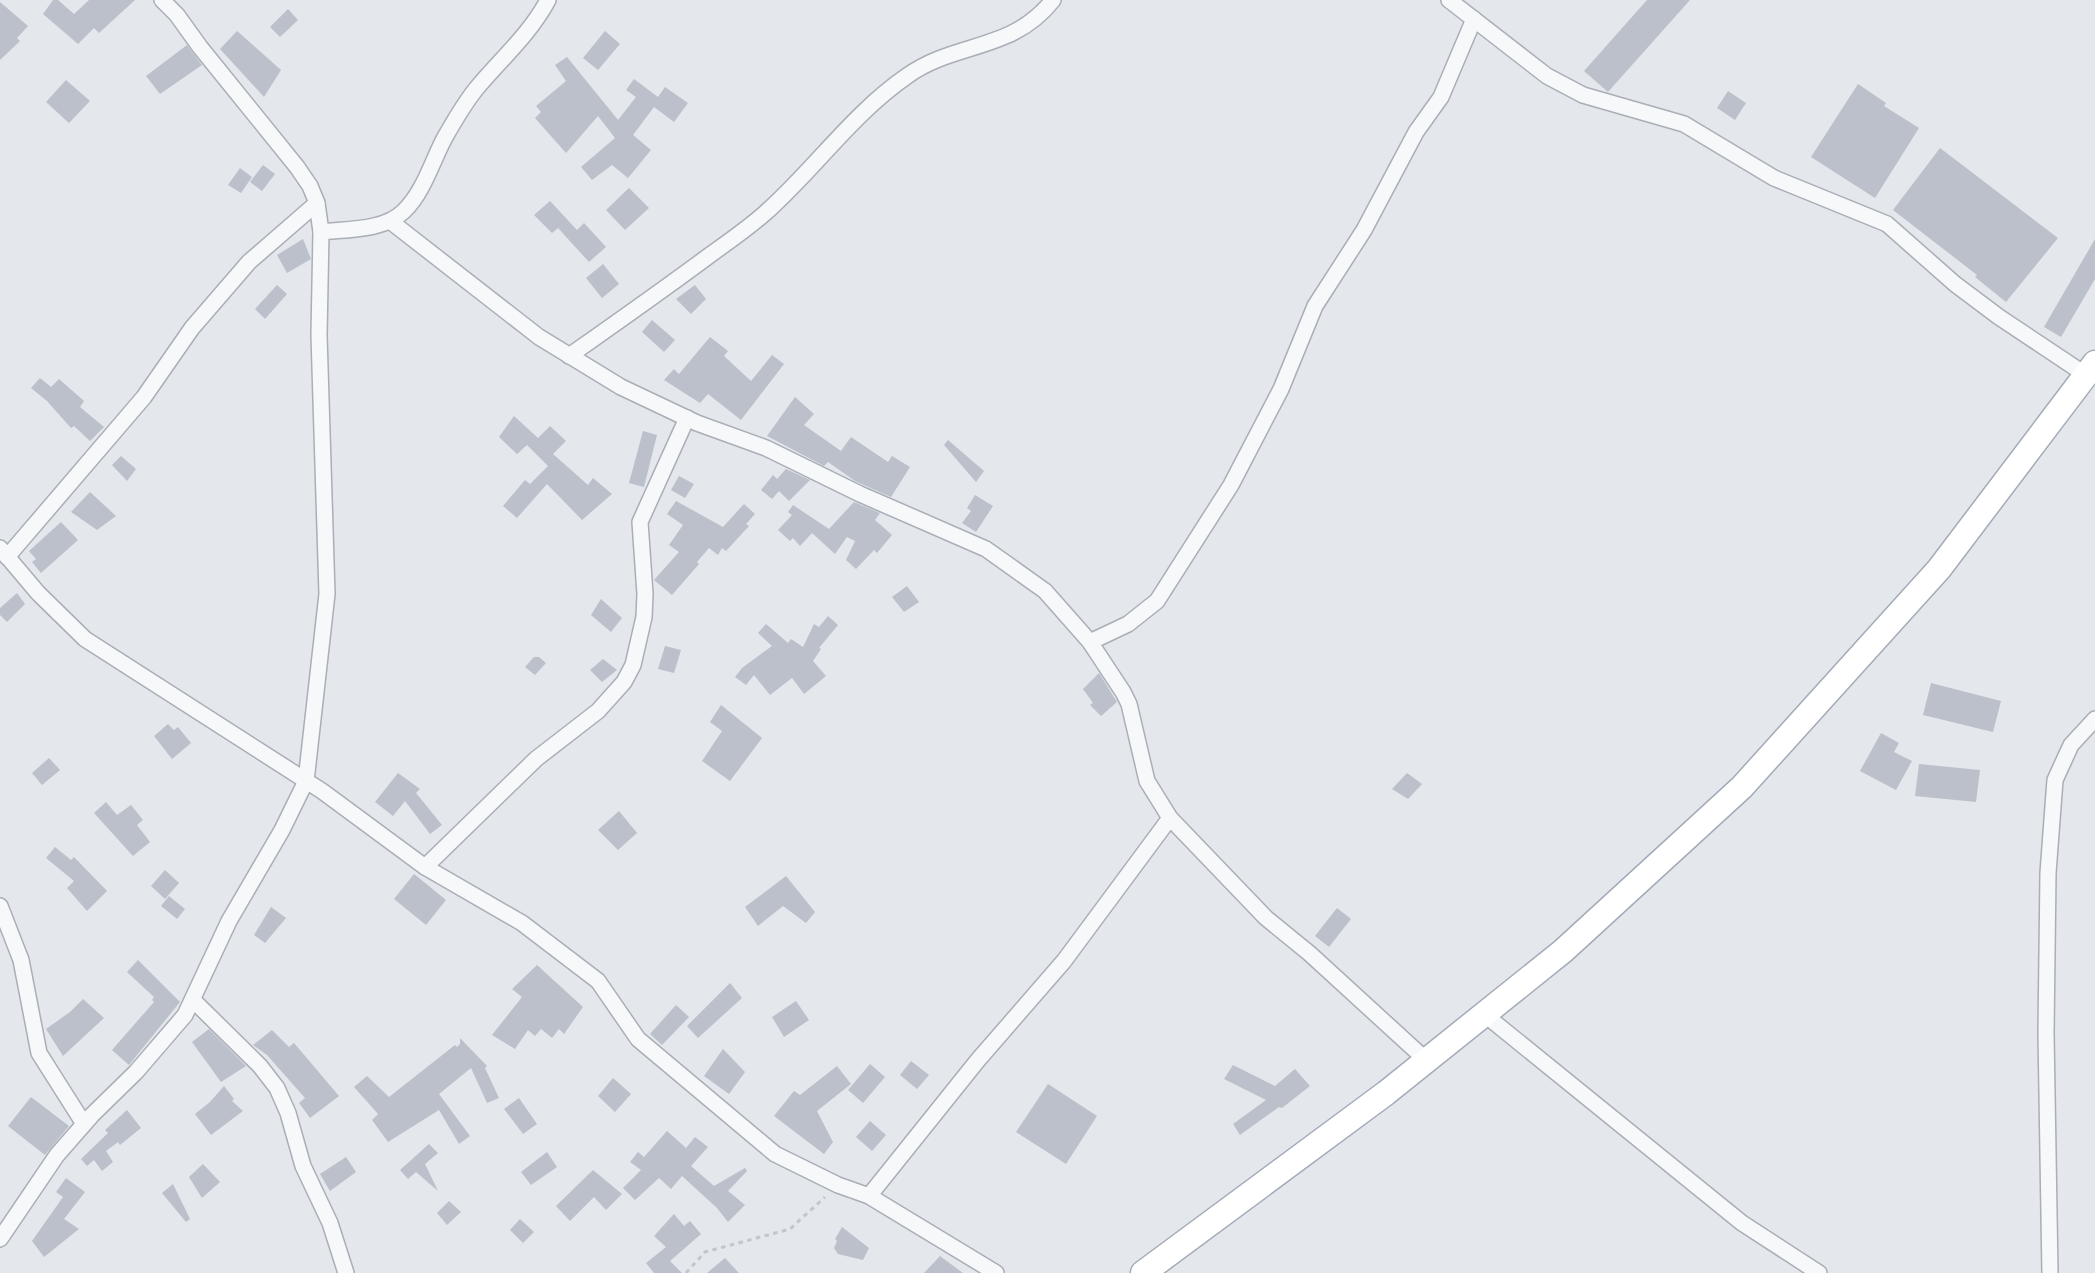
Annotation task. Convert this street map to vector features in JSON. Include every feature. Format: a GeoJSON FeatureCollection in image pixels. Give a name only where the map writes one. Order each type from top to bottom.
{"type":"FeatureCollection","features":[{"type":"Feature","properties":{"kind":"main road"},"geometry":{"type":"LineString","coordinates":[[1143,1273],[1426,1060],[1563,951],[1742,787],[1939,569],[2090,369]]}},
{"type":"Feature","properties":{"kind":"street"},"geometry":{"type":"LineString","coordinates":[[0,1239],[57,1155],[84,1124],[136,1072],[185,1015],[230,921],[282,830],[306,781],[327,594],[319,335],[321,232],[316,203],[310,186],[297,167],[177,15],[162,0]]}},
{"type":"Feature","properties":{"kind":"street"},"geometry":{"type":"LineString","coordinates":[[321,232],[370,227],[390,221],[404,212],[414,199],[445,138],[474,91],[521,38],[548,0]]}},
{"type":"Feature","properties":{"kind":"street"},"geometry":{"type":"LineString","coordinates":[[569,356],[762,216],[809,172],[855,119],[905,77],[926,64],[993,44],[1019,30],[1044,12],[1053,0]]}},
{"type":"Feature","properties":{"kind":"street"},"geometry":{"type":"LineString","coordinates":[[1449,0],[1547,76],[1583,95],[1684,124],[1774,178],[1887,224],[1955,284],[1999,318],[2090,369]]}},
{"type":"Feature","properties":{"kind":"street"},"geometry":{"type":"LineString","coordinates":[[1089,642],[1128,624],[1157,601],[1231,485],[1281,389],[1315,306],[1364,230],[1416,132],[1441,97],[1474,19]]}},
{"type":"Feature","properties":{"kind":"street"},"geometry":{"type":"LineString","coordinates":[[316,203],[249,262],[192,328],[144,397],[4,553],[84,639],[306,781],[425,867],[522,923],[598,981],[638,1039],[775,1154],[838,1185],[869,1196],[996,1273]]}},
{"type":"Feature","properties":{"kind":"street"},"geometry":{"type":"LineString","coordinates":[[390,221],[539,337],[621,387],[687,418],[766,448],[860,494],[986,549],[1045,591],[1106,664],[1129,704],[1147,781],[1170,818],[1266,918],[1309,953],[1426,1060]]}},
{"type":"Feature","properties":{"kind":"street"},"geometry":{"type":"LineString","coordinates":[[425,867],[536,759],[598,711],[624,682],[633,665],[644,617],[645,594],[640,522],[687,418]]}},
{"type":"Feature","properties":{"kind":"street"},"geometry":{"type":"LineString","coordinates":[[2050,1273],[2046,1033],[2049,850],[2055,780],[2071,744],[2095,719]]}},
{"type":"Feature","properties":{"kind":"street"},"geometry":{"type":"LineString","coordinates":[[869,1196],[978,1060],[1064,961],[1170,818]]}},
{"type":"Feature","properties":{"kind":"street"},"geometry":{"type":"LineString","coordinates":[[0,906],[21,960],[39,1053],[84,1124]]}},
{"type":"Feature","properties":{"kind":"street"},"geometry":{"type":"LineString","coordinates":[[193,1000],[261,1066],[277,1088],[288,1113],[303,1166],[330,1223],[346,1273]]}},
{"type":"Feature","properties":{"kind":"street"},"geometry":{"type":"LineString","coordinates":[[1485,1014],[1742,1223],[1819,1273]]}},
{"type":"Feature","properties":{"kind":"path"},"geometry":{"type":"LineString","coordinates":[[686,1273],[705,1252],[790,1228],[838,1185]]}},
{"type":"Feature","properties":{"kind":"building"},"geometry":{"type":"Polygon","coordinates":[[[53,0],[58,0],[74,14],[89,0],[135,0],[99,33],[94,28],[78,44],[43,14],[53,0]]]}},
{"type":"Feature","properties":{"kind":"building"},"geometry":{"type":"Polygon","coordinates":[[[1647,0],[1690,0],[1608,92],[1584,71],[1647,0]]]}},
{"type":"Feature","properties":{"kind":"building"},"geometry":{"type":"Polygon","coordinates":[[[0,2],[28,26],[17,38],[20,41],[0,60],[0,2]]]}},
{"type":"Feature","properties":{"kind":"building"},"geometry":{"type":"Polygon","coordinates":[[[288,9],[298,20],[280,37],[270,27],[288,9]]]}},
{"type":"Feature","properties":{"kind":"building"},"geometry":{"type":"Polygon","coordinates":[[[237,31],[281,70],[264,97],[220,49],[237,31]]]}},
{"type":"Feature","properties":{"kind":"building"},"geometry":{"type":"Polygon","coordinates":[[[605,31],[620,44],[598,70],[583,58],[605,31]]]}},
{"type":"Feature","properties":{"kind":"building"},"geometry":{"type":"Polygon","coordinates":[[[187,45],[202,65],[160,94],[146,76],[187,45]]]}},
{"type":"Feature","properties":{"kind":"building"},"geometry":{"type":"Polygon","coordinates":[[[567,57],[618,120],[636,97],[626,90],[634,79],[658,97],[665,87],[688,103],[674,122],[654,107],[633,135],[651,150],[628,178],[612,165],[592,180],[581,167],[615,138],[598,116],[566,153],[535,118],[541,112],[536,106],[566,81],[555,65],[567,57]]]}},
{"type":"Feature","properties":{"kind":"building"},"geometry":{"type":"Polygon","coordinates":[[[66,80],[90,101],[69,123],[46,102],[66,80]]]}},
{"type":"Feature","properties":{"kind":"building"},"geometry":{"type":"Polygon","coordinates":[[[1858,84],[1886,103],[1884,106],[1919,128],[1875,198],[1811,157],[1858,84]]]}},
{"type":"Feature","properties":{"kind":"building"},"geometry":{"type":"Polygon","coordinates":[[[1728,91],[1746,103],[1735,120],[1717,108],[1728,91]]]}},
{"type":"Feature","properties":{"kind":"building"},"geometry":{"type":"Polygon","coordinates":[[[1940,148],[2058,238],[2006,302],[1975,277],[1977,275],[1893,210],[1940,148]]]}},
{"type":"Feature","properties":{"kind":"building"},"geometry":{"type":"Polygon","coordinates":[[[263,165],[275,174],[262,191],[250,182],[263,165]]]}},
{"type":"Feature","properties":{"kind":"building"},"geometry":{"type":"Polygon","coordinates":[[[240,168],[252,177],[241,193],[228,185],[240,168]]]}},
{"type":"Feature","properties":{"kind":"building"},"geometry":{"type":"Polygon","coordinates":[[[629,188],[649,208],[625,230],[606,210],[629,188]]]}},
{"type":"Feature","properties":{"kind":"building"},"geometry":{"type":"Polygon","coordinates":[[[550,201],[577,230],[584,223],[606,247],[589,262],[558,228],[552,233],[534,215],[550,201]]]}},
{"type":"Feature","properties":{"kind":"building"},"geometry":{"type":"Polygon","coordinates":[[[303,239],[311,259],[287,273],[277,255],[303,239]]]}},
{"type":"Feature","properties":{"kind":"building"},"geometry":{"type":"Polygon","coordinates":[[[2095,239],[2095,279],[2061,337],[2044,327],[2095,239]]]}},
{"type":"Feature","properties":{"kind":"building"},"geometry":{"type":"Polygon","coordinates":[[[603,264],[619,284],[602,298],[586,278],[603,264]]]}},
{"type":"Feature","properties":{"kind":"building"},"geometry":{"type":"Polygon","coordinates":[[[277,285],[287,294],[265,319],[255,309],[277,285]]]}},
{"type":"Feature","properties":{"kind":"building"},"geometry":{"type":"Polygon","coordinates":[[[695,285],[706,299],[691,314],[676,299],[695,285]]]}},
{"type":"Feature","properties":{"kind":"building"},"geometry":{"type":"Polygon","coordinates":[[[652,320],[675,340],[664,352],[642,332],[652,320]]]}},
{"type":"Feature","properties":{"kind":"building"},"geometry":{"type":"Polygon","coordinates":[[[710,337],[728,351],[724,356],[751,381],[772,355],[784,364],[741,420],[708,394],[700,403],[664,380],[674,369],[679,374],[710,337]]]}},
{"type":"Feature","properties":{"kind":"building"},"geometry":{"type":"Polygon","coordinates":[[[40,378],[51,387],[59,379],[84,401],[80,407],[104,427],[90,441],[74,426],[71,428],[47,401],[31,388],[40,378]]]}},
{"type":"Feature","properties":{"kind":"building"},"geometry":{"type":"Polygon","coordinates":[[[795,397],[814,414],[804,425],[841,451],[851,437],[888,462],[892,456],[910,467],[891,497],[855,481],[828,462],[824,466],[767,436],[795,397]]]}},
{"type":"Feature","properties":{"kind":"building"},"geometry":{"type":"Polygon","coordinates":[[[514,416],[538,438],[550,426],[566,441],[553,454],[588,485],[593,478],[612,494],[582,520],[547,484],[517,518],[503,506],[525,480],[530,484],[548,466],[527,445],[517,454],[499,437],[514,416]]]}},
{"type":"Feature","properties":{"kind":"building"},"geometry":{"type":"Polygon","coordinates":[[[643,431],[657,435],[644,487],[629,483],[643,431]]]}},
{"type":"Feature","properties":{"kind":"building"},"geometry":{"type":"Polygon","coordinates":[[[948,440],[984,471],[976,482],[944,445],[948,440]]]}},
{"type":"Feature","properties":{"kind":"building"},"geometry":{"type":"Polygon","coordinates":[[[121,456],[136,469],[127,481],[112,465],[121,456]]]}},
{"type":"Feature","properties":{"kind":"building"},"geometry":{"type":"Polygon","coordinates":[[[786,469],[810,480],[789,501],[779,491],[772,499],[761,490],[773,475],[777,479],[786,469]]]}},
{"type":"Feature","properties":{"kind":"building"},"geometry":{"type":"Polygon","coordinates":[[[679,476],[694,484],[685,498],[671,490],[679,476]]]}},
{"type":"Feature","properties":{"kind":"building"},"geometry":{"type":"Polygon","coordinates":[[[90,492],[116,516],[97,530],[71,512],[90,492]]]}},
{"type":"Feature","properties":{"kind":"building"},"geometry":{"type":"Polygon","coordinates":[[[975,495],[993,506],[976,532],[962,523],[971,511],[967,508],[975,495]]]}},
{"type":"Feature","properties":{"kind":"building"},"geometry":{"type":"Polygon","coordinates":[[[676,501],[723,527],[744,504],[755,514],[746,524],[749,526],[726,551],[722,548],[718,555],[709,548],[697,562],[699,564],[672,595],[654,580],[679,552],[669,545],[683,525],[667,514],[676,501]]]}},
{"type":"Feature","properties":{"kind":"building"},"geometry":{"type":"Polygon","coordinates":[[[854,502],[880,513],[875,520],[892,535],[877,553],[874,550],[856,569],[846,560],[855,541],[847,537],[835,554],[812,533],[800,546],[793,538],[790,541],[778,530],[792,515],[788,512],[793,505],[829,529],[854,502]]]}},
{"type":"Feature","properties":{"kind":"building"},"geometry":{"type":"Polygon","coordinates":[[[61,522],[78,540],[41,573],[32,562],[36,559],[29,551],[61,522]]]}},
{"type":"Feature","properties":{"kind":"building"},"geometry":{"type":"Polygon","coordinates":[[[907,586],[919,602],[904,612],[892,597],[907,586]]]}},
{"type":"Feature","properties":{"kind":"building"},"geometry":{"type":"Polygon","coordinates":[[[17,593],[25,604],[7,622],[0,615],[0,608],[17,593]]]}},
{"type":"Feature","properties":{"kind":"building"},"geometry":{"type":"Polygon","coordinates":[[[601,599],[622,618],[611,632],[591,615],[601,599]]]}},
{"type":"Feature","properties":{"kind":"building"},"geometry":{"type":"Polygon","coordinates":[[[828,616],[838,625],[819,648],[821,649],[813,661],[826,676],[804,694],[792,678],[770,695],[754,675],[746,685],[735,677],[742,668],[772,646],[758,633],[766,624],[788,643],[791,639],[803,647],[814,624],[819,627],[828,616]]]}},
{"type":"Feature","properties":{"kind":"building"},"geometry":{"type":"Polygon","coordinates":[[[665,646],[681,650],[674,673],[658,669],[665,646]]]}},
{"type":"Feature","properties":{"kind":"building"},"geometry":{"type":"Polygon","coordinates":[[[534,657],[539,657],[546,663],[535,675],[525,667],[534,657]]]}},
{"type":"Feature","properties":{"kind":"building"},"geometry":{"type":"Polygon","coordinates":[[[603,659],[617,670],[602,682],[590,670],[603,659]]]}},
{"type":"Feature","properties":{"kind":"building"},"geometry":{"type":"Polygon","coordinates":[[[1099,673],[1117,702],[1101,716],[1090,705],[1093,703],[1083,689],[1099,673]]]}},
{"type":"Feature","properties":{"kind":"building"},"geometry":{"type":"Polygon","coordinates":[[[1931,683],[2001,701],[1993,732],[1923,715],[1931,683]]]}},
{"type":"Feature","properties":{"kind":"building"},"geometry":{"type":"Polygon","coordinates":[[[721,705],[762,738],[730,781],[702,761],[722,731],[710,722],[721,705]]]}},
{"type":"Feature","properties":{"kind":"building"},"geometry":{"type":"Polygon","coordinates":[[[168,724],[174,730],[178,727],[191,743],[172,759],[154,736],[168,724]]]}},
{"type":"Feature","properties":{"kind":"building"},"geometry":{"type":"Polygon","coordinates":[[[1881,733],[1899,743],[1894,752],[1912,761],[1896,790],[1860,771],[1881,733]]]}},
{"type":"Feature","properties":{"kind":"building"},"geometry":{"type":"Polygon","coordinates":[[[49,758],[60,770],[42,785],[32,773],[49,758]]]}},
{"type":"Feature","properties":{"kind":"building"},"geometry":{"type":"Polygon","coordinates":[[[1919,764],[1980,770],[1976,802],[1915,796],[1919,764]]]}},
{"type":"Feature","properties":{"kind":"building"},"geometry":{"type":"Polygon","coordinates":[[[398,773],[420,789],[416,793],[442,825],[430,834],[405,801],[393,816],[375,802],[398,773]]]}},
{"type":"Feature","properties":{"kind":"building"},"geometry":{"type":"Polygon","coordinates":[[[1407,773],[1422,784],[1408,799],[1392,789],[1407,773]]]}},
{"type":"Feature","properties":{"kind":"building"},"geometry":{"type":"Polygon","coordinates":[[[106,802],[117,815],[131,805],[143,820],[137,825],[150,842],[133,856],[94,813],[106,802]]]}},
{"type":"Feature","properties":{"kind":"building"},"geometry":{"type":"Polygon","coordinates":[[[619,811],[637,833],[618,850],[598,830],[619,811]]]}},
{"type":"Feature","properties":{"kind":"building"},"geometry":{"type":"Polygon","coordinates":[[[55,847],[71,860],[74,857],[107,891],[87,911],[67,888],[74,881],[46,858],[55,847]]]}},
{"type":"Feature","properties":{"kind":"building"},"geometry":{"type":"Polygon","coordinates":[[[165,870],[179,883],[165,899],[151,886],[165,870]]]}},
{"type":"Feature","properties":{"kind":"building"},"geometry":{"type":"Polygon","coordinates":[[[414,874],[446,900],[426,925],[394,899],[414,874]]]}},
{"type":"Feature","properties":{"kind":"building"},"geometry":{"type":"Polygon","coordinates":[[[786,876],[815,912],[806,923],[783,906],[758,926],[745,907],[786,876]]]}},
{"type":"Feature","properties":{"kind":"building"},"geometry":{"type":"Polygon","coordinates":[[[169,896],[185,909],[177,919],[161,906],[169,896]]]}},
{"type":"Feature","properties":{"kind":"building"},"geometry":{"type":"Polygon","coordinates":[[[271,907],[286,918],[265,943],[254,935],[271,907]]]}},
{"type":"Feature","properties":{"kind":"building"},"geometry":{"type":"Polygon","coordinates":[[[1337,908],[1351,919],[1329,947],[1315,936],[1337,908]]]}},
{"type":"Feature","properties":{"kind":"building"},"geometry":{"type":"Polygon","coordinates":[[[138,960],[180,1002],[129,1065],[112,1050],[154,1002],[152,1000],[154,997],[127,972],[138,960]]]}},
{"type":"Feature","properties":{"kind":"building"},"geometry":{"type":"Polygon","coordinates":[[[537,965],[583,1007],[564,1034],[559,1029],[552,1038],[541,1029],[535,1036],[528,1030],[515,1049],[492,1035],[522,997],[512,989],[537,965]]]}},
{"type":"Feature","properties":{"kind":"building"},"geometry":{"type":"Polygon","coordinates":[[[730,983],[742,998],[698,1038],[687,1026],[730,983]]]}},
{"type":"Feature","properties":{"kind":"building"},"geometry":{"type":"Polygon","coordinates":[[[83,999],[104,1018],[63,1056],[46,1029],[70,1012],[83,999]]]}},
{"type":"Feature","properties":{"kind":"building"},"geometry":{"type":"Polygon","coordinates":[[[796,1001],[809,1020],[784,1037],[772,1017],[796,1001]]]}},
{"type":"Feature","properties":{"kind":"building"},"geometry":{"type":"Polygon","coordinates":[[[676,1005],[689,1017],[662,1045],[650,1034],[676,1005]]]}},
{"type":"Feature","properties":{"kind":"building"},"geometry":{"type":"Polygon","coordinates":[[[209,1029],[246,1066],[221,1082],[192,1042],[209,1029]]]}},
{"type":"Feature","properties":{"kind":"building"},"geometry":{"type":"Polygon","coordinates":[[[272,1030],[289,1047],[294,1043],[339,1096],[310,1118],[299,1103],[305,1098],[267,1055],[253,1045],[272,1030]]]}},
{"type":"Feature","properties":{"kind":"building"},"geometry":{"type":"Polygon","coordinates":[[[460,1038],[487,1066],[485,1068],[499,1098],[487,1103],[471,1068],[439,1094],[470,1136],[459,1144],[439,1110],[388,1142],[372,1120],[378,1114],[354,1087],[367,1076],[389,1097],[455,1045],[457,1047],[460,1044],[460,1038]]]}},
{"type":"Feature","properties":{"kind":"building"},"geometry":{"type":"Polygon","coordinates":[[[723,1049],[745,1072],[729,1094],[704,1076],[723,1049]]]}},
{"type":"Feature","properties":{"kind":"building"},"geometry":{"type":"Polygon","coordinates":[[[911,1061],[929,1075],[917,1089],[900,1075],[911,1061]]]}},
{"type":"Feature","properties":{"kind":"building"},"geometry":{"type":"Polygon","coordinates":[[[870,1064],[885,1077],[863,1103],[848,1090],[870,1064]]]}},
{"type":"Feature","properties":{"kind":"building"},"geometry":{"type":"Polygon","coordinates":[[[1233,1065],[1275,1086],[1295,1069],[1310,1086],[1282,1108],[1279,1107],[1240,1135],[1233,1124],[1266,1100],[1224,1079],[1233,1065]]]}},
{"type":"Feature","properties":{"kind":"building"},"geometry":{"type":"Polygon","coordinates":[[[837,1066],[851,1084],[817,1111],[833,1142],[824,1154],[774,1116],[794,1091],[800,1095],[837,1066]]]}},
{"type":"Feature","properties":{"kind":"building"},"geometry":{"type":"Polygon","coordinates":[[[613,1078],[631,1094],[615,1112],[598,1096],[613,1078]]]}},
{"type":"Feature","properties":{"kind":"building"},"geometry":{"type":"Polygon","coordinates":[[[1048,1084],[1097,1116],[1066,1164],[1016,1132],[1048,1084]]]}},
{"type":"Feature","properties":{"kind":"building"},"geometry":{"type":"Polygon","coordinates":[[[224,1086],[234,1099],[232,1101],[243,1111],[211,1135],[195,1114],[224,1086]]]}},
{"type":"Feature","properties":{"kind":"building"},"geometry":{"type":"Polygon","coordinates":[[[31,1097],[69,1126],[45,1155],[8,1126],[31,1097]]]}},
{"type":"Feature","properties":{"kind":"building"},"geometry":{"type":"Polygon","coordinates":[[[519,1098],[537,1124],[523,1134],[504,1109],[519,1098]]]}},
{"type":"Feature","properties":{"kind":"building"},"geometry":{"type":"Polygon","coordinates":[[[127,1110],[141,1128],[120,1145],[118,1142],[106,1151],[113,1162],[102,1171],[94,1160],[87,1166],[81,1159],[108,1133],[105,1130],[127,1110]]]}},
{"type":"Feature","properties":{"kind":"building"},"geometry":{"type":"Polygon","coordinates":[[[870,1121],[886,1135],[872,1151],[856,1137],[870,1121]]]}},
{"type":"Feature","properties":{"kind":"building"},"geometry":{"type":"Polygon","coordinates":[[[667,1131],[686,1148],[695,1137],[708,1147],[691,1166],[714,1186],[745,1168],[747,1171],[728,1191],[745,1205],[728,1222],[717,1208],[682,1176],[671,1189],[659,1178],[635,1200],[623,1188],[641,1170],[630,1162],[638,1152],[644,1157],[667,1131]]]}},
{"type":"Feature","properties":{"kind":"building"},"geometry":{"type":"Polygon","coordinates":[[[429,1144],[438,1153],[425,1164],[438,1191],[416,1172],[408,1179],[400,1170],[429,1144]]]}},
{"type":"Feature","properties":{"kind":"building"},"geometry":{"type":"Polygon","coordinates":[[[547,1152],[557,1167],[531,1185],[521,1172],[547,1152]]]}},
{"type":"Feature","properties":{"kind":"building"},"geometry":{"type":"Polygon","coordinates":[[[346,1157],[356,1172],[330,1191],[320,1174],[346,1157]]]}},
{"type":"Feature","properties":{"kind":"building"},"geometry":{"type":"Polygon","coordinates":[[[203,1164],[220,1182],[202,1198],[189,1177],[203,1164]]]}},
{"type":"Feature","properties":{"kind":"building"},"geometry":{"type":"Polygon","coordinates":[[[593,1170],[622,1194],[606,1210],[594,1197],[570,1221],[556,1206],[593,1170]]]}},
{"type":"Feature","properties":{"kind":"building"},"geometry":{"type":"Polygon","coordinates":[[[66,1178],[85,1192],[64,1219],[79,1229],[44,1257],[32,1241],[63,1197],[56,1192],[66,1178]]]}},
{"type":"Feature","properties":{"kind":"building"},"geometry":{"type":"Polygon","coordinates":[[[173,1184],[190,1219],[186,1222],[162,1193],[173,1184]]]}},
{"type":"Feature","properties":{"kind":"building"},"geometry":{"type":"Polygon","coordinates":[[[449,1201],[461,1212],[447,1225],[437,1213],[449,1201]]]}},
{"type":"Feature","properties":{"kind":"building"},"geometry":{"type":"Polygon","coordinates":[[[674,1214],[684,1226],[690,1221],[701,1234],[670,1261],[682,1273],[654,1273],[646,1263],[666,1247],[654,1236],[674,1214]]]}},
{"type":"Feature","properties":{"kind":"building"},"geometry":{"type":"Polygon","coordinates":[[[520,1219],[534,1232],[523,1243],[510,1230],[520,1219]]]}},
{"type":"Feature","properties":{"kind":"building"},"geometry":{"type":"Polygon","coordinates":[[[842,1227],[869,1248],[863,1260],[838,1254],[834,1248],[837,1241],[835,1239],[842,1227]]]}},
{"type":"Feature","properties":{"kind":"building"},"geometry":{"type":"Polygon","coordinates":[[[940,1256],[963,1273],[924,1273],[940,1256]]]}},
{"type":"Feature","properties":{"kind":"building"},"geometry":{"type":"Polygon","coordinates":[[[725,1258],[739,1273],[707,1273],[725,1258]]]}}]}
